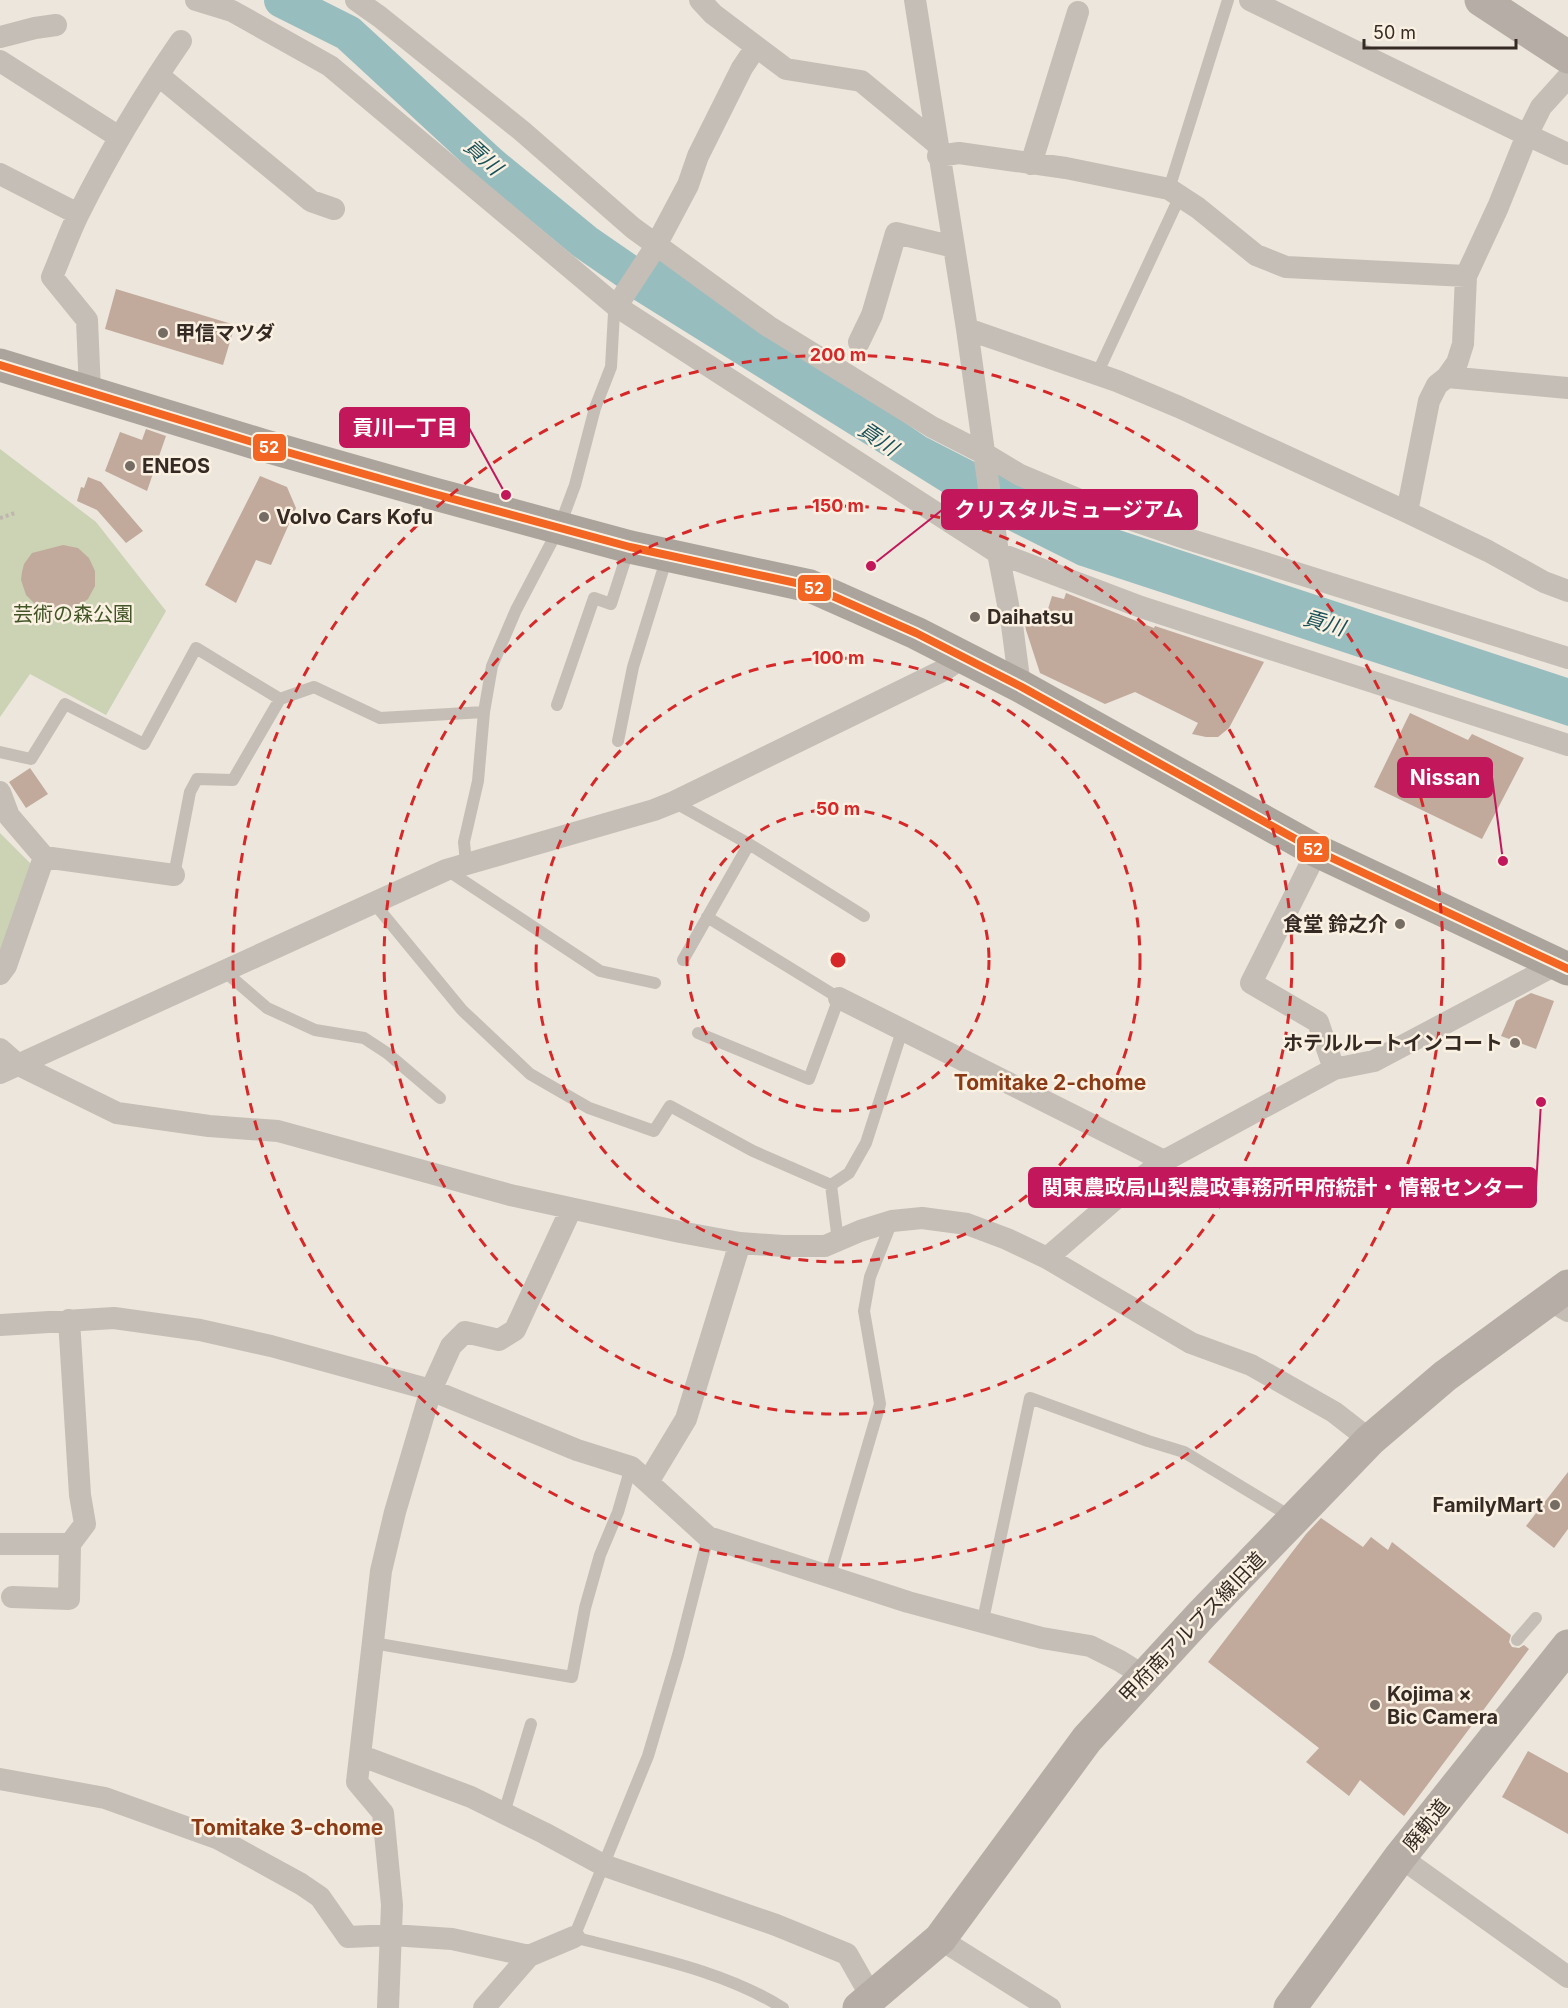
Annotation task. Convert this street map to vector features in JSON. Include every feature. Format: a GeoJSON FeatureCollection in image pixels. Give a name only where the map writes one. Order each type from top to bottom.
{"type":"FeatureCollection","features":[{"type":"Feature","properties":{"kind":"highway"},"geometry":{"type":"LineString","coordinates":[[0,365],[262,445],[558,528],[668,556],[810,586],[896,624],[1020,686],[1317,851],[1563,966]]}},
{"type":"Feature","properties":{"kind":"street"},"geometry":{"type":"LineString","coordinates":[[196,0],[232,11],[330,66],[618,303],[998,553],[1141,607],[1568,745]]}},
{"type":"Feature","properties":{"kind":"street"},"geometry":{"type":"LineString","coordinates":[[356,0],[381,17],[522,131],[655,247],[768,326],[986,458],[1020,475],[1106,511],[1188,540],[1568,658]]}},
{"type":"Feature","properties":{"kind":"street"},"geometry":{"type":"LineString","coordinates":[[700,0],[713,14],[786,69],[861,81],[937,149],[1066,168],[1175,192],[1256,255],[1286,267],[1466,276]]}},
{"type":"Feature","properties":{"kind":"street"},"geometry":{"type":"LineString","coordinates":[[915,0],[1020,686]]}},
{"type":"Feature","properties":{"kind":"street"},"geometry":{"type":"LineString","coordinates":[[1250,0],[1568,154]]}},
{"type":"Feature","properties":{"kind":"street"},"geometry":{"type":"LineString","coordinates":[[1481,0],[1568,57]]}},
{"type":"Feature","properties":{"kind":"street"},"geometry":{"type":"LineString","coordinates":[[1032,164],[1078,12]]}},
{"type":"Feature","properties":{"kind":"street"},"geometry":{"type":"LineString","coordinates":[[0,38],[35,28],[56,25]]}},
{"type":"Feature","properties":{"kind":"street"},"geometry":{"type":"LineString","coordinates":[[90,391],[87,320],[52,277],[78,214],[120,137],[181,41]]}},
{"type":"Feature","properties":{"kind":"street"},"geometry":{"type":"LineString","coordinates":[[618,303],[655,247],[688,185],[698,156],[742,68],[756,47]]}},
{"type":"Feature","properties":{"kind":"street"},"geometry":{"type":"LineString","coordinates":[[0,61],[120,137]]}},
{"type":"Feature","properties":{"kind":"street"},"geometry":{"type":"LineString","coordinates":[[158,75],[311,201],[334,209]]}},
{"type":"Feature","properties":{"kind":"street"},"geometry":{"type":"LineString","coordinates":[[1407,512],[1429,401],[1437,385],[1447,377],[1457,363],[1463,344],[1466,276],[1541,107],[1568,77]]}},
{"type":"Feature","properties":{"kind":"street"},"geometry":{"type":"LineString","coordinates":[[0,174],[78,214]]}},
{"type":"Feature","properties":{"kind":"street"},"geometry":{"type":"LineString","coordinates":[[859,342],[872,315],[896,233],[954,247]]}},
{"type":"Feature","properties":{"kind":"street"},"geometry":{"type":"LineString","coordinates":[[967,329],[1097,374],[1179,407],[1407,512],[1488,551],[1544,582],[1568,591]]}},
{"type":"Feature","properties":{"kind":"street"},"geometry":{"type":"LineString","coordinates":[[1447,377],[1568,388]]}},
{"type":"Feature","properties":{"kind":"street"},"geometry":{"type":"LineString","coordinates":[[9,1069],[456,866],[654,810],[674,802],[946,669],[962,658]]}},
{"type":"Feature","properties":{"kind":"street"},"geometry":{"type":"LineString","coordinates":[[0,792],[9,816],[44,857],[174,875]]}},
{"type":"Feature","properties":{"kind":"street"},"geometry":{"type":"LineString","coordinates":[[1317,851],[1251,983],[1318,1022],[1334,1069]]}},
{"type":"Feature","properties":{"kind":"street"},"geometry":{"type":"LineString","coordinates":[[0,974],[6,966],[44,857]]}},
{"type":"Feature","properties":{"kind":"street"},"geometry":{"type":"LineString","coordinates":[[1047,1258],[1128,1188],[1164,1161],[1334,1069],[1374,1061],[1563,966]]}},
{"type":"Feature","properties":{"kind":"street"},"geometry":{"type":"LineString","coordinates":[[839,998],[1164,1161]]}},
{"type":"Feature","properties":{"kind":"street"},"geometry":{"type":"LineString","coordinates":[[0,1049],[9,1069],[117,1113],[209,1126],[278,1131],[510,1195],[680,1232],[740,1242],[783,1246],[825,1246],[860,1231],[892,1221],[922,1218],[967,1224],[1047,1258],[1191,1343],[1251,1365],[1334,1412],[1370,1440]]}},
{"type":"Feature","properties":{"kind":"street"},"geometry":{"type":"LineString","coordinates":[[388,2008],[392,1905],[383,1813],[357,1782],[362,1756],[381,1571],[395,1512],[431,1390],[451,1346],[465,1332],[499,1340],[515,1330],[571,1209]]}},
{"type":"Feature","properties":{"kind":"street"},"geometry":{"type":"LineString","coordinates":[[648,1482],[686,1419],[740,1242]]}},
{"type":"Feature","properties":{"kind":"street","name":"甲府南アルプス線旧道"},"geometry":{"type":"LineString","coordinates":[[865,2003],[940,1939],[1087,1739],[1144,1676],[1370,1440],[1445,1376],[1562,1299]]}},
{"type":"Feature","properties":{"kind":"street"},"geometry":{"type":"LineString","coordinates":[[0,1325],[114,1318],[200,1330],[271,1346],[431,1390],[577,1450],[631,1467],[708,1537],[908,1602],[983,1620],[1042,1638],[1090,1646],[1144,1676]]}},
{"type":"Feature","properties":{"kind":"street"},"geometry":{"type":"LineString","coordinates":[[12,1597],[69,1599],[70,1544],[85,1524],[80,1495],[69,1320]]}},
{"type":"Feature","properties":{"kind":"street"},"geometry":{"type":"LineString","coordinates":[[0,1544],[70,1544]]}},
{"type":"Feature","properties":{"kind":"street","name":"廃軌道"},"geometry":{"type":"LineString","coordinates":[[1290,2008],[1400,1857],[1563,1660]]}},
{"type":"Feature","properties":{"kind":"street"},"geometry":{"type":"LineString","coordinates":[[362,1756],[471,1797],[603,1865],[776,1925],[847,1954],[865,2003]]}},
{"type":"Feature","properties":{"kind":"street"},"geometry":{"type":"LineString","coordinates":[[0,1779],[105,1798],[219,1839],[301,1884],[320,1897],[348,1937],[392,1935],[452,1939],[529,1956]]}},
{"type":"Feature","properties":{"kind":"street"},"geometry":{"type":"LineString","coordinates":[[1400,1857],[1568,1977]]}},
{"type":"Feature","properties":{"kind":"street"},"geometry":{"type":"LineString","coordinates":[[483,2008],[529,1956],[574,1936]]}},
{"type":"Feature","properties":{"kind":"street"},"geometry":{"type":"LineString","coordinates":[[940,1939],[1050,2008]]}},
{"type":"Feature","properties":{"kind":"lane"},"geometry":{"type":"LineString","coordinates":[[1097,374],[1175,192],[1228,0]]}},
{"type":"Feature","properties":{"kind":"lane"},"geometry":{"type":"LineString","coordinates":[[618,303],[610,367],[595,408],[575,485],[558,528],[516,610],[492,666],[484,712],[478,782],[456,866],[600,971],[655,983]]}},
{"type":"Feature","properties":{"kind":"lane"},"geometry":{"type":"LineString","coordinates":[[557,705],[594,598],[611,604],[630,547]]}},
{"type":"Feature","properties":{"kind":"lane"},"geometry":{"type":"LineString","coordinates":[[618,741],[633,667],[668,556]]}},
{"type":"Feature","properties":{"kind":"lane"},"geometry":{"type":"LineString","coordinates":[[0,752],[31,759],[65,704],[144,744],[196,648],[280,699]]}},
{"type":"Feature","properties":{"kind":"lane"},"geometry":{"type":"LineString","coordinates":[[174,875],[190,792],[197,779],[233,780],[280,699],[314,687],[381,718],[484,712]]}},
{"type":"Feature","properties":{"kind":"lane"},"geometry":{"type":"LineString","coordinates":[[674,802],[749,843],[864,916]]}},
{"type":"Feature","properties":{"kind":"lane"},"geometry":{"type":"LineString","coordinates":[[683,960],[749,843]]}},
{"type":"Feature","properties":{"kind":"lane"},"geometry":{"type":"LineString","coordinates":[[373,902],[462,1010],[530,1074],[589,1108],[654,1131],[670,1106],[753,1151],[831,1185]]}},
{"type":"Feature","properties":{"kind":"lane"},"geometry":{"type":"LineString","coordinates":[[698,1033],[808,1079],[839,998],[707,917]]}},
{"type":"Feature","properties":{"kind":"lane"},"geometry":{"type":"LineString","coordinates":[[223,970],[267,1008],[315,1030],[364,1038],[387,1053],[440,1098]]}},
{"type":"Feature","properties":{"kind":"lane"},"geometry":{"type":"LineString","coordinates":[[831,1185],[849,1173],[866,1143],[902,1031]]}},
{"type":"Feature","properties":{"kind":"lane"},"geometry":{"type":"LineString","coordinates":[[831,1185],[838,1241]]}},
{"type":"Feature","properties":{"kind":"lane"},"geometry":{"type":"LineString","coordinates":[[830,1575],[880,1404],[864,1311],[870,1277],[892,1221]]}},
{"type":"Feature","properties":{"kind":"lane"},"geometry":{"type":"LineString","coordinates":[[983,1620],[1030,1398],[1184,1452],[1295,1519]]}},
{"type":"Feature","properties":{"kind":"lane"},"geometry":{"type":"LineString","coordinates":[[373,1643],[572,1677],[585,1608],[600,1555],[618,1512],[631,1467]]}},
{"type":"Feature","properties":{"kind":"lane"},"geometry":{"type":"LineString","coordinates":[[708,1537],[678,1655],[648,1756],[574,1936],[709,1973],[764,1996],[783,2008]]}},
{"type":"Feature","properties":{"kind":"lane"},"geometry":{"type":"LineString","coordinates":[[1517,1640],[1536,1618]]}},
{"type":"Feature","properties":{"kind":"lane"},"geometry":{"type":"LineString","coordinates":[[504,1813],[531,1724]]}},
{"type":"Feature","properties":{"kind":"path"},"geometry":{"type":"LineString","coordinates":[[0,518],[15,513]]}},
{"type":"Feature","properties":{"kind":"green space","name":"芸術の森公園"},"geometry":{"type":"Polygon","coordinates":[[[0,449],[96,522],[166,611],[106,715],[30,674],[0,717],[0,449]]]}},
{"type":"Feature","properties":{"kind":"green space"},"geometry":{"type":"Polygon","coordinates":[[[0,833],[33,866],[0,959],[0,833]]]}},
{"type":"Feature","properties":{"kind":"water"},"geometry":{"type":"Polygon","coordinates":[[[656,253],[926,437],[1086,519],[1568,678],[1568,726],[1078,565],[984,518],[628,296],[656,253]]]}},
{"type":"Feature","properties":{"kind":"building"},"geometry":{"type":"Polygon","coordinates":[[[116,289],[235,325],[223,365],[105,329],[116,289]]]}},
{"type":"Feature","properties":{"kind":"building"},"geometry":{"type":"Polygon","coordinates":[[[146,429],[166,436],[147,491],[105,471],[120,432],[142,440],[146,429]]]}},
{"type":"Feature","properties":{"kind":"building"},"geometry":{"type":"Polygon","coordinates":[[[260,476],[287,487],[296,508],[271,565],[256,560],[236,603],[205,585],[260,476]]]}},
{"type":"Feature","properties":{"kind":"building"},"geometry":{"type":"Polygon","coordinates":[[[88,477],[101,482],[143,531],[126,543],[97,510],[77,501],[81,487],[84,488],[88,477]]]}},
{"type":"Feature","properties":{"kind":"building"},"geometry":{"type":"Polygon","coordinates":[[[63,545],[78,548],[89,558],[95,571],[95,586],[88,599],[76,608],[60,611],[44,609],[37,606],[26,595],[21,580],[24,564],[32,553],[63,545]]]}},
{"type":"Feature","properties":{"kind":"building"},"geometry":{"type":"Polygon","coordinates":[[[1066,593],[1154,628],[1155,626],[1264,662],[1229,728],[1218,737],[1192,734],[1198,723],[1135,692],[1105,704],[1040,673],[1024,618],[1048,609],[1052,596],[1064,599],[1066,593]]]}},
{"type":"Feature","properties":{"kind":"building"},"geometry":{"type":"Polygon","coordinates":[[[1410,713],[1468,740],[1472,734],[1524,758],[1482,839],[1374,787],[1410,713]]]}},
{"type":"Feature","properties":{"kind":"building"},"geometry":{"type":"Polygon","coordinates":[[[30,768],[48,794],[26,808],[9,782],[30,768]]]}},
{"type":"Feature","properties":{"kind":"building"},"geometry":{"type":"Polygon","coordinates":[[[1531,993],[1554,1001],[1536,1049],[1501,1036],[1516,1001],[1531,993]]]}},
{"type":"Feature","properties":{"kind":"building","name":"FamilyMart"},"geometry":{"type":"Polygon","coordinates":[[[1568,1472],[1568,1529],[1554,1548],[1526,1526],[1568,1472]]]}},
{"type":"Feature","properties":{"kind":"building","name":"Kojima × Bic Camera"},"geometry":{"type":"Polygon","coordinates":[[[1321,1518],[1363,1547],[1371,1537],[1388,1550],[1392,1542],[1511,1635],[1509,1642],[1512,1647],[1519,1648],[1524,1645],[1529,1649],[1404,1816],[1360,1780],[1349,1796],[1306,1762],[1319,1748],[1208,1662],[1306,1534],[1321,1518]]]}},
{"type":"Feature","properties":{"kind":"building"},"geometry":{"type":"Polygon","coordinates":[[[1528,1751],[1568,1773],[1568,1834],[1502,1797],[1528,1751]]]}},
{"type":"Feature","properties":{"kind":"waterway","name":"貢川"},"geometry":{"type":"LineString","coordinates":[[282,0],[348,33],[490,164],[585,242],[666,298]]}},
{"type":"Feature","properties":{"kind":"transit line","name":"52"},"geometry":{"type":"LineString","coordinates":[[0,365],[262,445],[431,493],[630,547],[810,586],[916,633],[1020,686],[1317,851],[1568,969]]}},
{"type":"Feature","properties":{"kind":"place","name":"甲信マツダ"},"geometry":{"type":"Point","coordinates":[163,333]}},
{"type":"Feature","properties":{"kind":"place","name":"ENEOS"},"geometry":{"type":"Point","coordinates":[130,466]}},
{"type":"Feature","properties":{"kind":"place","name":"貢川一丁目"},"geometry":{"type":"Point","coordinates":[506,495]}},
{"type":"Feature","properties":{"kind":"place","name":"Volvo Cars Kofu"},"geometry":{"type":"Point","coordinates":[264,517]}},
{"type":"Feature","properties":{"kind":"place","name":"クリスタルミュージアム"},"geometry":{"type":"Point","coordinates":[871,566]}},
{"type":"Feature","properties":{"kind":"place","name":"Daihatsu"},"geometry":{"type":"Point","coordinates":[975,617]}},
{"type":"Feature","properties":{"kind":"place","name":"Nissan"},"geometry":{"type":"Point","coordinates":[1503,861]}},
{"type":"Feature","properties":{"kind":"place","name":"食堂 鈴之介"},"geometry":{"type":"Point","coordinates":[1400,924]}},
{"type":"Feature","properties":{"kind":"place","name":"ホテルルートインコート"},"geometry":{"type":"Point","coordinates":[1515,1043]}},
{"type":"Feature","properties":{"kind":"place","name":"関東農政局山梨農政事務所甲府統計・情報センター"},"geometry":{"type":"Point","coordinates":[1541,1102]}},
{"type":"Feature","properties":{"kind":"place","name":"FamilyMart"},"geometry":{"type":"Point","coordinates":[1555,1505]}},
{"type":"Feature","properties":{"kind":"place","name":"Kojima × Bic Camera"},"geometry":{"type":"Point","coordinates":[1375,1705]}},
{"type":"Feature","properties":{"kind":"district","name":"Tomitake 2-chome"},"geometry":{"type":"Point","coordinates":[1050,1083]}},
{"type":"Feature","properties":{"kind":"district","name":"Tomitake 3-chome"},"geometry":{"type":"Point","coordinates":[287,1828]}}]}
